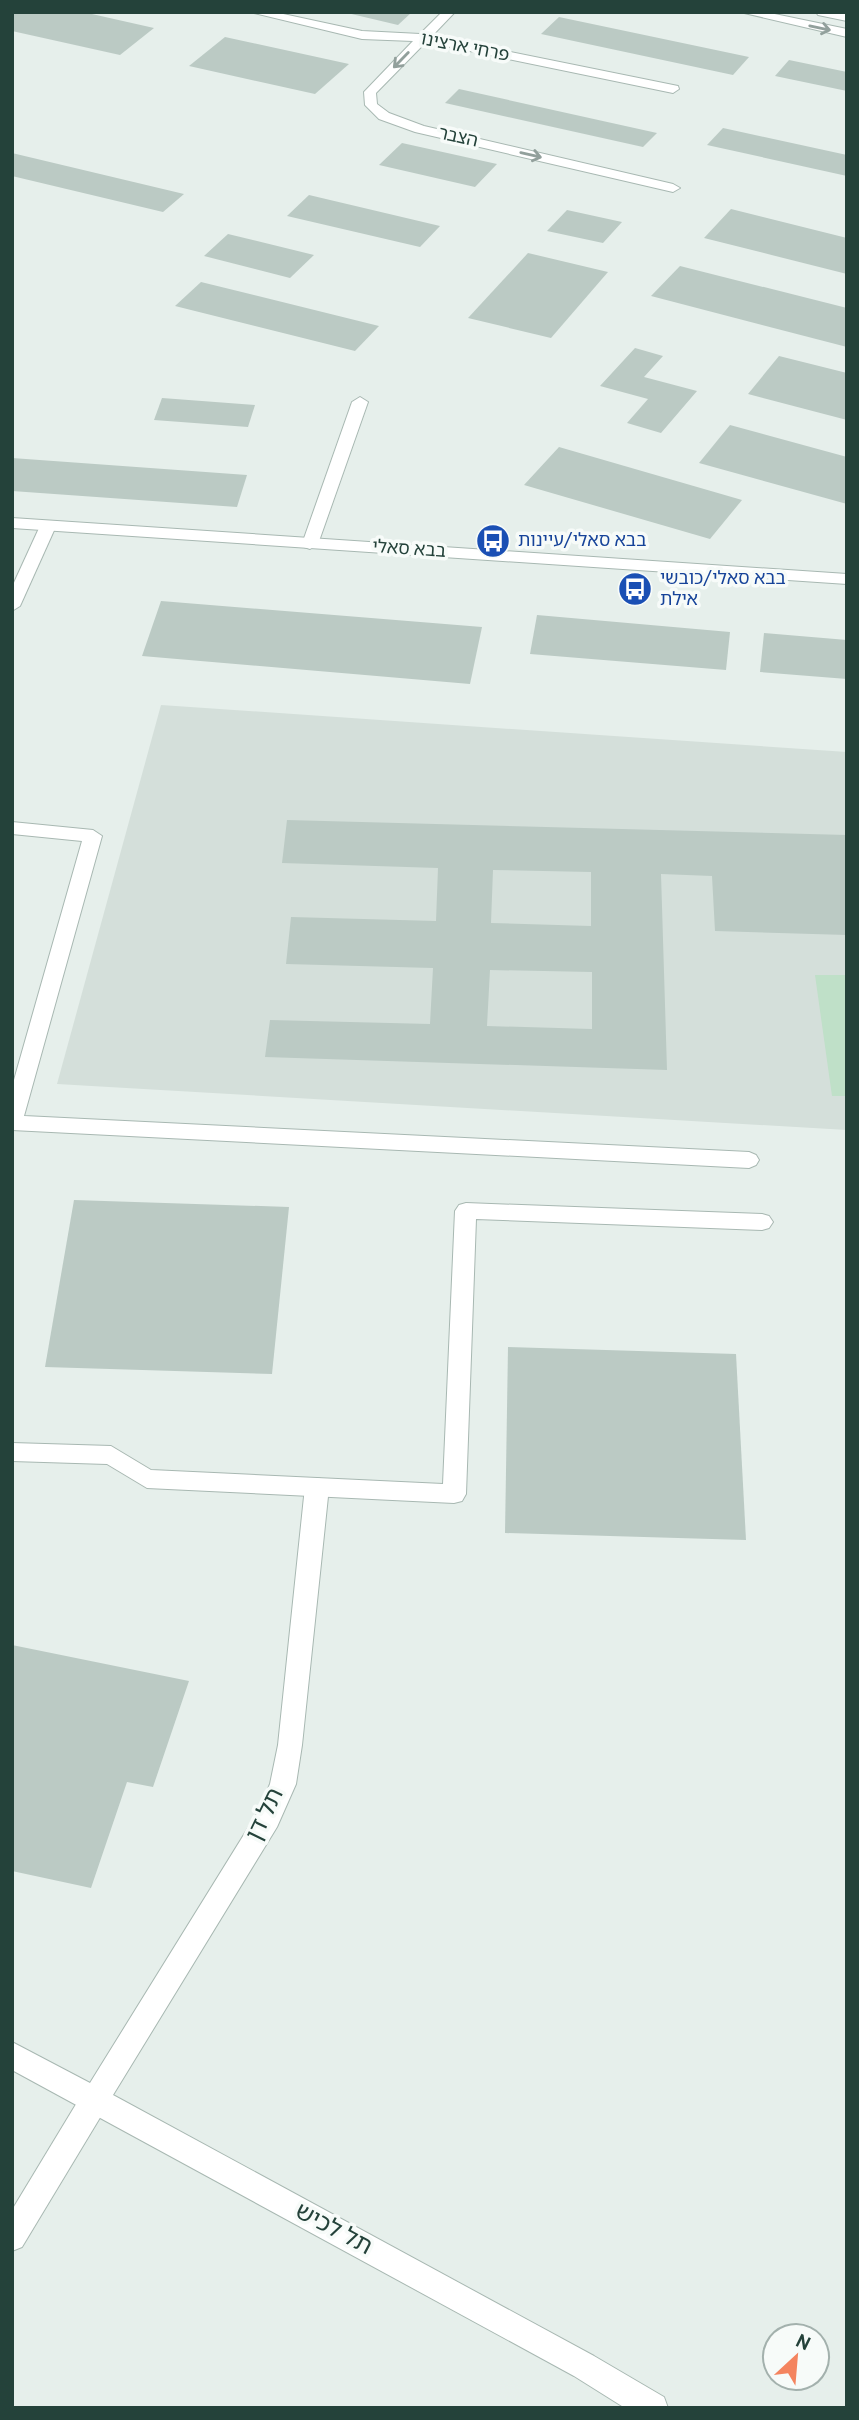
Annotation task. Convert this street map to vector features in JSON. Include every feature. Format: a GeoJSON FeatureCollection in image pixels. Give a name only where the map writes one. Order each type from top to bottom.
{"type":"FeatureCollection","features":[{"type":"Feature","properties":{"kind":"street","name":"פרחי ארצינו"},"geometry":{"type":"LineString","coordinates":[[256,12],[362,35],[422,38],[673,89]]}},
{"type":"Feature","properties":{"kind":"street","name":"הצבר"},"geometry":{"type":"LineString","coordinates":[[449,12],[370,92],[371,105],[384,116],[420,129],[673,188]]}},
{"type":"Feature","properties":{"kind":"street"},"geometry":{"type":"LineString","coordinates":[[746,12],[847,33]]}},
{"type":"Feature","properties":{"kind":"street"},"geometry":{"type":"LineString","coordinates":[[822,12],[847,17]]}},
{"type":"Feature","properties":{"kind":"street"},"geometry":{"type":"LineString","coordinates":[[310,544],[360,402]]}},
{"type":"Feature","properties":{"kind":"street","name":"בבא סאלי"},"geometry":{"type":"LineString","coordinates":[[12,523],[847,579]]}},
{"type":"Feature","properties":{"kind":"street"},"geometry":{"type":"LineString","coordinates":[[12,606],[48,526]]}},
{"type":"Feature","properties":{"kind":"street"},"geometry":{"type":"LineString","coordinates":[[12,828],[93,836],[12,1122],[749,1160]]}},
{"type":"Feature","properties":{"kind":"street"},"geometry":{"type":"LineString","coordinates":[[12,1452],[111,1455],[147,1479],[454,1494],[466,1211],[762,1222]]}},
{"type":"Feature","properties":{"kind":"street","name":"תל דן"},"geometry":{"type":"LineString","coordinates":[[12,2237],[268,1819],[283,1784],[290,1745],[317,1487]]}},
{"type":"Feature","properties":{"kind":"street","name":"תל לכיש"},"geometry":{"type":"LineString","coordinates":[[12,2055],[584,2366],[653,2408]]}},
{"type":"Feature","properties":{"kind":"shaded area"},"geometry":{"type":"Polygon","coordinates":[[[161,705],[847,752],[847,1130],[57,1084],[161,705]]]}},
{"type":"Feature","properties":{"kind":"green space"},"geometry":{"type":"Polygon","coordinates":[[[815,975],[847,975],[847,1096],[832,1096],[815,975]]]}},
{"type":"Feature","properties":{"kind":"building"},"geometry":{"type":"Polygon","coordinates":[[[12,12],[83,12],[154,28],[120,55],[12,31],[12,12]]]}},
{"type":"Feature","properties":{"kind":"building"},"geometry":{"type":"Polygon","coordinates":[[[343,12],[412,12],[398,25],[343,12]]]}},
{"type":"Feature","properties":{"kind":"building"},"geometry":{"type":"Polygon","coordinates":[[[559,17],[749,57],[733,75],[541,34],[559,17]]]}},
{"type":"Feature","properties":{"kind":"building"},"geometry":{"type":"Polygon","coordinates":[[[225,37],[349,64],[315,94],[189,66],[225,37]]]}},
{"type":"Feature","properties":{"kind":"building"},"geometry":{"type":"Polygon","coordinates":[[[789,60],[847,72],[847,91],[775,76],[789,60]]]}},
{"type":"Feature","properties":{"kind":"building"},"geometry":{"type":"Polygon","coordinates":[[[459,89],[657,133],[643,147],[445,103],[459,89]]]}},
{"type":"Feature","properties":{"kind":"building"},"geometry":{"type":"Polygon","coordinates":[[[723,128],[847,155],[847,176],[707,145],[723,128]]]}},
{"type":"Feature","properties":{"kind":"building"},"geometry":{"type":"Polygon","coordinates":[[[402,143],[497,164],[475,187],[379,165],[402,143]]]}},
{"type":"Feature","properties":{"kind":"building"},"geometry":{"type":"Polygon","coordinates":[[[12,153],[184,194],[163,212],[12,176],[12,153]]]}},
{"type":"Feature","properties":{"kind":"building"},"geometry":{"type":"Polygon","coordinates":[[[309,195],[440,226],[420,247],[287,216],[309,195]]]}},
{"type":"Feature","properties":{"kind":"building"},"geometry":{"type":"Polygon","coordinates":[[[731,209],[847,238],[847,274],[704,238],[731,209]]]}},
{"type":"Feature","properties":{"kind":"building"},"geometry":{"type":"Polygon","coordinates":[[[567,210],[622,222],[603,243],[547,231],[567,210]]]}},
{"type":"Feature","properties":{"kind":"building"},"geometry":{"type":"Polygon","coordinates":[[[228,234],[314,255],[290,278],[204,256],[228,234]]]}},
{"type":"Feature","properties":{"kind":"building"},"geometry":{"type":"Polygon","coordinates":[[[528,253],[608,272],[551,338],[468,318],[528,253]]]}},
{"type":"Feature","properties":{"kind":"building"},"geometry":{"type":"Polygon","coordinates":[[[680,266],[847,308],[847,347],[651,296],[680,266]]]}},
{"type":"Feature","properties":{"kind":"building"},"geometry":{"type":"Polygon","coordinates":[[[201,282],[379,326],[355,351],[175,306],[201,282]]]}},
{"type":"Feature","properties":{"kind":"building"},"geometry":{"type":"Polygon","coordinates":[[[635,348],[663,356],[644,377],[697,391],[661,433],[627,423],[648,399],[600,386],[635,348]]]}},
{"type":"Feature","properties":{"kind":"building"},"geometry":{"type":"Polygon","coordinates":[[[779,356],[847,373],[847,420],[748,394],[779,356]]]}},
{"type":"Feature","properties":{"kind":"building"},"geometry":{"type":"Polygon","coordinates":[[[162,398],[255,405],[248,427],[154,420],[162,398]]]}},
{"type":"Feature","properties":{"kind":"building"},"geometry":{"type":"Polygon","coordinates":[[[730,425],[847,457],[847,504],[699,463],[730,425]]]}},
{"type":"Feature","properties":{"kind":"building"},"geometry":{"type":"Polygon","coordinates":[[[559,447],[742,500],[710,539],[524,485],[559,447]]]}},
{"type":"Feature","properties":{"kind":"building"},"geometry":{"type":"Polygon","coordinates":[[[12,458],[247,475],[237,507],[12,491],[12,458]]]}},
{"type":"Feature","properties":{"kind":"building"},"geometry":{"type":"Polygon","coordinates":[[[161,601],[482,627],[470,684],[142,656],[161,601]]]}},
{"type":"Feature","properties":{"kind":"building"},"geometry":{"type":"Polygon","coordinates":[[[537,615],[730,632],[726,670],[530,654],[537,615]]]}},
{"type":"Feature","properties":{"kind":"building"},"geometry":{"type":"Polygon","coordinates":[[[764,633],[847,640],[847,679],[760,672],[764,633]]]}},
{"type":"Feature","properties":{"kind":"building"},"geometry":{"type":"Polygon","coordinates":[[[287,820],[847,835],[847,935],[715,931],[712,876],[661,874],[667,1070],[265,1057],[270,1020],[430,1024],[433,968],[286,964],[291,917],[436,921],[438,868],[282,863],[287,820]],[[493,870],[491,923],[591,926],[591,872],[493,870]],[[490,970],[487,1026],[592,1029],[592,972],[490,970]]]}},
{"type":"Feature","properties":{"kind":"building"},"geometry":{"type":"Polygon","coordinates":[[[74,1200],[289,1207],[272,1374],[45,1367],[74,1200]]]}},
{"type":"Feature","properties":{"kind":"building"},"geometry":{"type":"Polygon","coordinates":[[[508,1347],[736,1354],[746,1540],[505,1533],[508,1347]]]}},
{"type":"Feature","properties":{"kind":"building"},"geometry":{"type":"Polygon","coordinates":[[[12,1645],[189,1681],[153,1787],[127,1782],[91,1888],[12,1871],[12,1645]]]}},
{"type":"Feature","properties":{"kind":"place","name":"בבא סאלי/עיינות"},"geometry":{"type":"Point","coordinates":[493,541]}},
{"type":"Feature","properties":{"kind":"place","name":"בבא סאלי/כובשי אילת"},"geometry":{"type":"Point","coordinates":[635,589]}}]}
